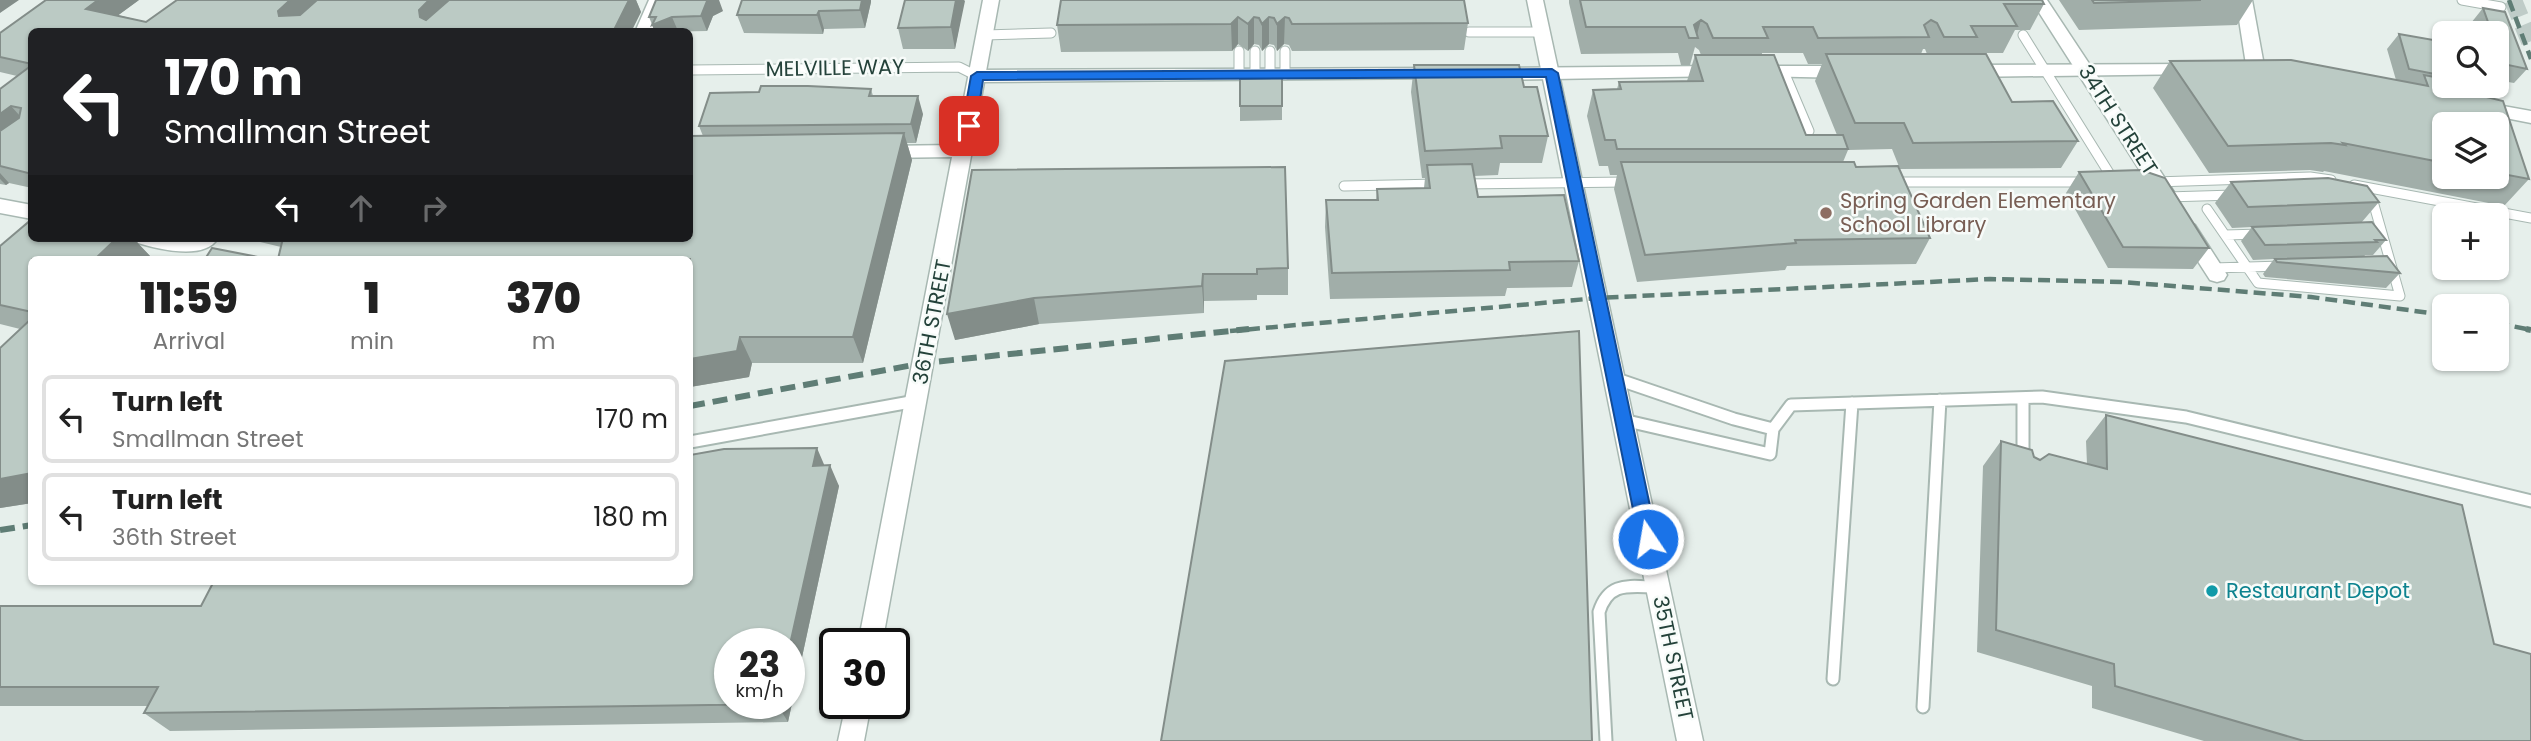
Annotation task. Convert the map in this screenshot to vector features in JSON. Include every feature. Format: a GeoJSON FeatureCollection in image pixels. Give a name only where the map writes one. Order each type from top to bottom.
{"type":"FeatureCollection","features":[{"type":"Feature","properties":{"kind":"street"},"geometry":{"type":"LineString","coordinates":[[645,28],[657,0]]}},
{"type":"Feature","properties":{"kind":"street","name":"36TH STREET"},"geometry":{"type":"LineString","coordinates":[[873,628],[965,151],[991,0]]}},
{"type":"Feature","properties":{"kind":"street","name":"35TH STREET"},"geometry":{"type":"LineString","coordinates":[[1535,0],[1689,741]]}},
{"type":"Feature","properties":{"kind":"street","name":"34TH STREET"},"geometry":{"type":"LineString","coordinates":[[2039,0],[2157,187],[2215,272]]}},
{"type":"Feature","properties":{"kind":"street"},"geometry":{"type":"LineString","coordinates":[[2244,0],[2256,71]]}},
{"type":"Feature","properties":{"kind":"street"},"geometry":{"type":"LineString","coordinates":[[977,76],[1552,73],[1617,77],[1668,76],[1697,66],[1784,72],[1863,72]]}},
{"type":"Feature","properties":{"kind":"street"},"geometry":{"type":"LineString","coordinates":[[1952,71],[1993,78],[2045,71],[2217,71]]}},
{"type":"Feature","properties":{"kind":"street"},"geometry":{"type":"LineString","coordinates":[[2465,105],[2531,117]]}},
{"type":"Feature","properties":{"kind":"street"},"geometry":{"type":"LineString","coordinates":[[858,153],[965,151]]}},
{"type":"Feature","properties":{"kind":"street"},"geometry":{"type":"LineString","coordinates":[[0,205],[28,211]]}},
{"type":"Feature","properties":{"kind":"street"},"geometry":{"type":"LineString","coordinates":[[162,242],[180,246],[201,242]]}},
{"type":"Feature","properties":{"kind":"street"},"geometry":{"type":"LineString","coordinates":[[851,741],[856,719]]}},
{"type":"Feature","properties":{"kind":"lane"},"geometry":{"type":"LineString","coordinates":[[2462,0],[2501,7]]}},
{"type":"Feature","properties":{"kind":"lane"},"geometry":{"type":"LineString","coordinates":[[1469,32],[1541,32]]}},
{"type":"Feature","properties":{"kind":"lane"},"geometry":{"type":"LineString","coordinates":[[985,35],[1051,33]]}},
{"type":"Feature","properties":{"kind":"lane"},"geometry":{"type":"LineString","coordinates":[[1877,182],[2120,182],[2023,35]]}},
{"type":"Feature","properties":{"kind":"lane"},"geometry":{"type":"LineString","coordinates":[[1239,51],[1262,75]]}},
{"type":"Feature","properties":{"kind":"lane"},"geometry":{"type":"LineString","coordinates":[[1255,51],[1262,75]]}},
{"type":"Feature","properties":{"kind":"lane"},"geometry":{"type":"LineString","coordinates":[[1262,75],[1270,51]]}},
{"type":"Feature","properties":{"kind":"lane"},"geometry":{"type":"LineString","coordinates":[[1262,75],[1285,51]]}},
{"type":"Feature","properties":{"kind":"lane","name":"MELVILLE WAY"},"geometry":{"type":"LineString","coordinates":[[693,70],[959,67],[977,76]]}},
{"type":"Feature","properties":{"kind":"lane"},"geometry":{"type":"LineString","coordinates":[[1784,72],[1809,131]]}},
{"type":"Feature","properties":{"kind":"lane"},"geometry":{"type":"LineString","coordinates":[[2157,187],[2311,177],[2531,218]]}},
{"type":"Feature","properties":{"kind":"lane"},"geometry":{"type":"LineString","coordinates":[[1344,186],[1640,182]]}},
{"type":"Feature","properties":{"kind":"lane"},"geometry":{"type":"LineString","coordinates":[[2157,187],[2248,194]]}},
{"type":"Feature","properties":{"kind":"lane"},"geometry":{"type":"LineString","coordinates":[[2207,209],[2258,284],[2400,296],[2374,205],[2349,200]]}},
{"type":"Feature","properties":{"kind":"lane"},"geometry":{"type":"LineString","coordinates":[[2368,230],[2381,229]]}},
{"type":"Feature","properties":{"kind":"lane"},"geometry":{"type":"LineString","coordinates":[[2225,235],[2277,233]]}},
{"type":"Feature","properties":{"kind":"lane"},"geometry":{"type":"LineString","coordinates":[[2377,264],[2390,263]]}},
{"type":"Feature","properties":{"kind":"lane"},"geometry":{"type":"LineString","coordinates":[[2215,272],[2247,267],[2299,265]]}},
{"type":"Feature","properties":{"kind":"lane"},"geometry":{"type":"LineString","coordinates":[[1614,378],[1734,419],[1773,429]]}},
{"type":"Feature","properties":{"kind":"lane"},"geometry":{"type":"LineString","coordinates":[[1623,420],[1770,454],[1773,429],[1791,405],[2042,397],[2186,417],[2531,501]]}},
{"type":"Feature","properties":{"kind":"lane"},"geometry":{"type":"LineString","coordinates":[[2022,477],[2023,398]]}},
{"type":"Feature","properties":{"kind":"lane"},"geometry":{"type":"LineString","coordinates":[[1923,707],[1940,400]]}},
{"type":"Feature","properties":{"kind":"lane"},"geometry":{"type":"LineString","coordinates":[[693,441],[916,401]]}},
{"type":"Feature","properties":{"kind":"lane"},"geometry":{"type":"LineString","coordinates":[[1833,679],[1852,403]]}},
{"type":"Feature","properties":{"kind":"lane"},"geometry":{"type":"LineString","coordinates":[[1606,741],[1599,612],[1601,599],[1608,591],[1658,587]]}},
{"type":"Feature","properties":{"kind":"building"},"geometry":{"type":"Polygon","coordinates":[[[46,0],[98,0],[86,9],[146,22],[177,0],[290,0],[278,11],[279,16],[300,15],[317,0],[429,0],[419,10],[420,17],[426,20],[449,0],[629,0],[615,28],[28,28],[28,63],[0,57],[0,33],[46,0]]]}},
{"type":"Feature","properties":{"kind":"building"},"geometry":{"type":"Polygon","coordinates":[[[656,0],[710,0],[707,1],[701,16],[672,17],[652,25],[656,17],[649,17],[656,0]]]}},
{"type":"Feature","properties":{"kind":"building"},"geometry":{"type":"Polygon","coordinates":[[[742,0],[862,0],[860,10],[819,11],[817,15],[737,15],[742,0]]]}},
{"type":"Feature","properties":{"kind":"building"},"geometry":{"type":"Polygon","coordinates":[[[905,0],[956,0],[951,27],[898,28],[905,0]]]}},
{"type":"Feature","properties":{"kind":"building"},"geometry":{"type":"Polygon","coordinates":[[[1061,0],[1464,0],[1468,23],[1292,24],[1289,18],[1285,17],[1277,24],[1274,18],[1269,17],[1262,24],[1259,18],[1254,17],[1248,24],[1238,17],[1231,24],[1057,25],[1061,0]]]}},
{"type":"Feature","properties":{"kind":"building"},"geometry":{"type":"Polygon","coordinates":[[[1580,0],[2042,0],[2044,4],[2004,4],[2017,26],[1971,26],[1977,37],[1944,37],[1937,23],[1931,20],[1924,25],[1929,37],[1818,38],[1813,27],[1763,27],[1768,38],[1713,38],[1707,24],[1701,20],[1694,25],[1698,38],[1689,38],[1685,27],[1586,27],[1580,0]]]}},
{"type":"Feature","properties":{"kind":"building"},"geometry":{"type":"Polygon","coordinates":[[[2092,0],[2201,0],[2094,3],[2092,0]]]}},
{"type":"Feature","properties":{"kind":"building"},"geometry":{"type":"Polygon","coordinates":[[[2483,8],[2505,12],[2508,21],[2488,21],[2483,8]]]}},
{"type":"Feature","properties":{"kind":"building"},"geometry":{"type":"Polygon","coordinates":[[[2509,22],[2527,69],[2509,65],[2509,22]]]}},
{"type":"Feature","properties":{"kind":"building"},"geometry":{"type":"Polygon","coordinates":[[[2399,34],[2432,40],[2432,73],[2409,69],[2399,34]]]}},
{"type":"Feature","properties":{"kind":"building"},"geometry":{"type":"Polygon","coordinates":[[[1826,54],[1986,54],[2012,102],[2053,101],[2078,141],[1913,143],[1904,123],[1855,123],[1826,54]]]}},
{"type":"Feature","properties":{"kind":"building"},"geometry":{"type":"Polygon","coordinates":[[[1695,55],[1774,55],[1806,135],[1843,135],[1848,149],[1617,149],[1615,140],[1605,140],[1593,90],[1621,89],[1619,82],[1703,81],[1695,55]]]}},
{"type":"Feature","properties":{"kind":"building"},"geometry":{"type":"Polygon","coordinates":[[[2291,60],[2428,86],[2424,75],[2432,77],[2432,98],[2490,98],[2503,101],[2507,112],[2432,112],[2432,160],[2343,143],[2345,145],[2331,143],[2228,146],[2170,61],[2291,60]]]}},
{"type":"Feature","properties":{"kind":"building"},"geometry":{"type":"Polygon","coordinates":[[[1414,65],[1519,65],[1524,87],[1537,87],[1548,136],[1500,136],[1502,148],[1425,151],[1414,65]]]}},
{"type":"Feature","properties":{"kind":"building"},"geometry":{"type":"Polygon","coordinates":[[[28,68],[28,173],[0,166],[0,131],[19,118],[21,108],[11,106],[0,114],[0,89],[28,68]]]}},
{"type":"Feature","properties":{"kind":"building"},"geometry":{"type":"Polygon","coordinates":[[[1282,78],[1282,106],[1240,106],[1240,79],[1282,78]]]}},
{"type":"Feature","properties":{"kind":"building"},"geometry":{"type":"Polygon","coordinates":[[[761,86],[871,89],[869,96],[918,96],[911,124],[699,126],[710,93],[759,92],[761,86]]]}},
{"type":"Feature","properties":{"kind":"building"},"geometry":{"type":"Polygon","coordinates":[[[2509,119],[2529,179],[2509,175],[2509,119]]]}},
{"type":"Feature","properties":{"kind":"building"},"geometry":{"type":"Polygon","coordinates":[[[904,133],[853,337],[740,337],[737,351],[693,358],[693,256],[279,256],[282,242],[693,242],[693,136],[904,133]]]}},
{"type":"Feature","properties":{"kind":"building"},"geometry":{"type":"Polygon","coordinates":[[[1621,162],[1854,162],[1856,167],[1898,166],[1930,238],[1795,240],[1796,243],[1645,255],[1621,162]]]}},
{"type":"Feature","properties":{"kind":"building"},"geometry":{"type":"Polygon","coordinates":[[[1472,164],[1478,197],[1564,195],[1579,261],[1509,262],[1510,270],[1332,273],[1326,200],[1378,200],[1377,189],[1430,188],[1427,165],[1472,164]]]}},
{"type":"Feature","properties":{"kind":"building"},"geometry":{"type":"Polygon","coordinates":[[[1285,167],[1288,268],[1257,269],[1257,274],[1203,274],[1202,286],[1034,298],[947,314],[972,170],[1285,167]]]}},
{"type":"Feature","properties":{"kind":"building"},"geometry":{"type":"Polygon","coordinates":[[[2141,170],[2165,178],[2209,248],[2123,247],[2079,172],[2141,170]]]}},
{"type":"Feature","properties":{"kind":"building"},"geometry":{"type":"Polygon","coordinates":[[[2328,178],[2367,186],[2379,202],[2248,207],[2231,182],[2328,178]]]}},
{"type":"Feature","properties":{"kind":"building"},"geometry":{"type":"Polygon","coordinates":[[[28,222],[28,242],[113,242],[98,256],[28,256],[28,311],[0,305],[0,246],[28,222]]]}},
{"type":"Feature","properties":{"kind":"building"},"geometry":{"type":"Polygon","coordinates":[[[2372,222],[2386,240],[2265,245],[2252,227],[2372,222]]]}},
{"type":"Feature","properties":{"kind":"building"},"geometry":{"type":"Polygon","coordinates":[[[212,248],[253,256],[207,256],[212,248]]]}},
{"type":"Feature","properties":{"kind":"building"},"geometry":{"type":"Polygon","coordinates":[[[2387,256],[2400,273],[2277,262],[2275,259],[2387,256]]]}},
{"type":"Feature","properties":{"kind":"building"},"geometry":{"type":"Polygon","coordinates":[[[28,322],[28,474],[0,479],[0,348],[28,322]]]}},
{"type":"Feature","properties":{"kind":"building"},"geometry":{"type":"Polygon","coordinates":[[[1579,331],[1592,741],[1161,741],[1225,361],[1579,331]]]}},
{"type":"Feature","properties":{"kind":"building","name":"Restaurant Depot"},"geometry":{"type":"Polygon","coordinates":[[[2106,415],[2462,505],[2494,644],[2531,654],[2531,741],[2304,741],[2115,686],[2114,664],[1996,630],[2001,441],[2032,450],[2034,457],[2040,460],[2049,454],[2107,469],[2106,415]]]}},
{"type":"Feature","properties":{"kind":"building"},"geometry":{"type":"Polygon","coordinates":[[[817,448],[813,466],[830,465],[794,628],[714,628],[714,705],[144,713],[158,687],[0,687],[0,606],[201,606],[212,585],[693,585],[693,454],[724,449],[817,448]]]}},
{"type":"Feature","properties":{"kind":"tunnel"},"geometry":{"type":"LineString","coordinates":[[2513,0],[2531,44]]}},
{"type":"Feature","properties":{"kind":"railway"},"geometry":{"type":"LineString","coordinates":[[2509,0],[2531,59]]}},
{"type":"Feature","properties":{"kind":"railway"},"geometry":{"type":"LineString","coordinates":[[1230,331],[1598,298],[1990,279],[2122,282],[2311,297],[2432,313]]}},
{"type":"Feature","properties":{"kind":"railway"},"geometry":{"type":"LineString","coordinates":[[2509,325],[2531,330],[2526,329]]}},
{"type":"Feature","properties":{"kind":"railway"},"geometry":{"type":"LineString","coordinates":[[693,405],[924,363],[1249,329]]}},
{"type":"Feature","properties":{"kind":"railway"},"geometry":{"type":"LineString","coordinates":[[0,530],[28,526]]}},
{"type":"Feature","properties":{"kind":"place","name":"Spring Garden Elementary School Library"},"geometry":{"type":"Point","coordinates":[1826,213]}},
{"type":"Feature","properties":{"kind":"place","name":"Restaurant Depot"},"geometry":{"type":"Point","coordinates":[2212,591]}},
{"type":"Feature","properties":{"kind":"route"},"geometry":{"type":"LineString","coordinates":[[969,126],[977,76],[1552,73],[1648,539]]}}]}
